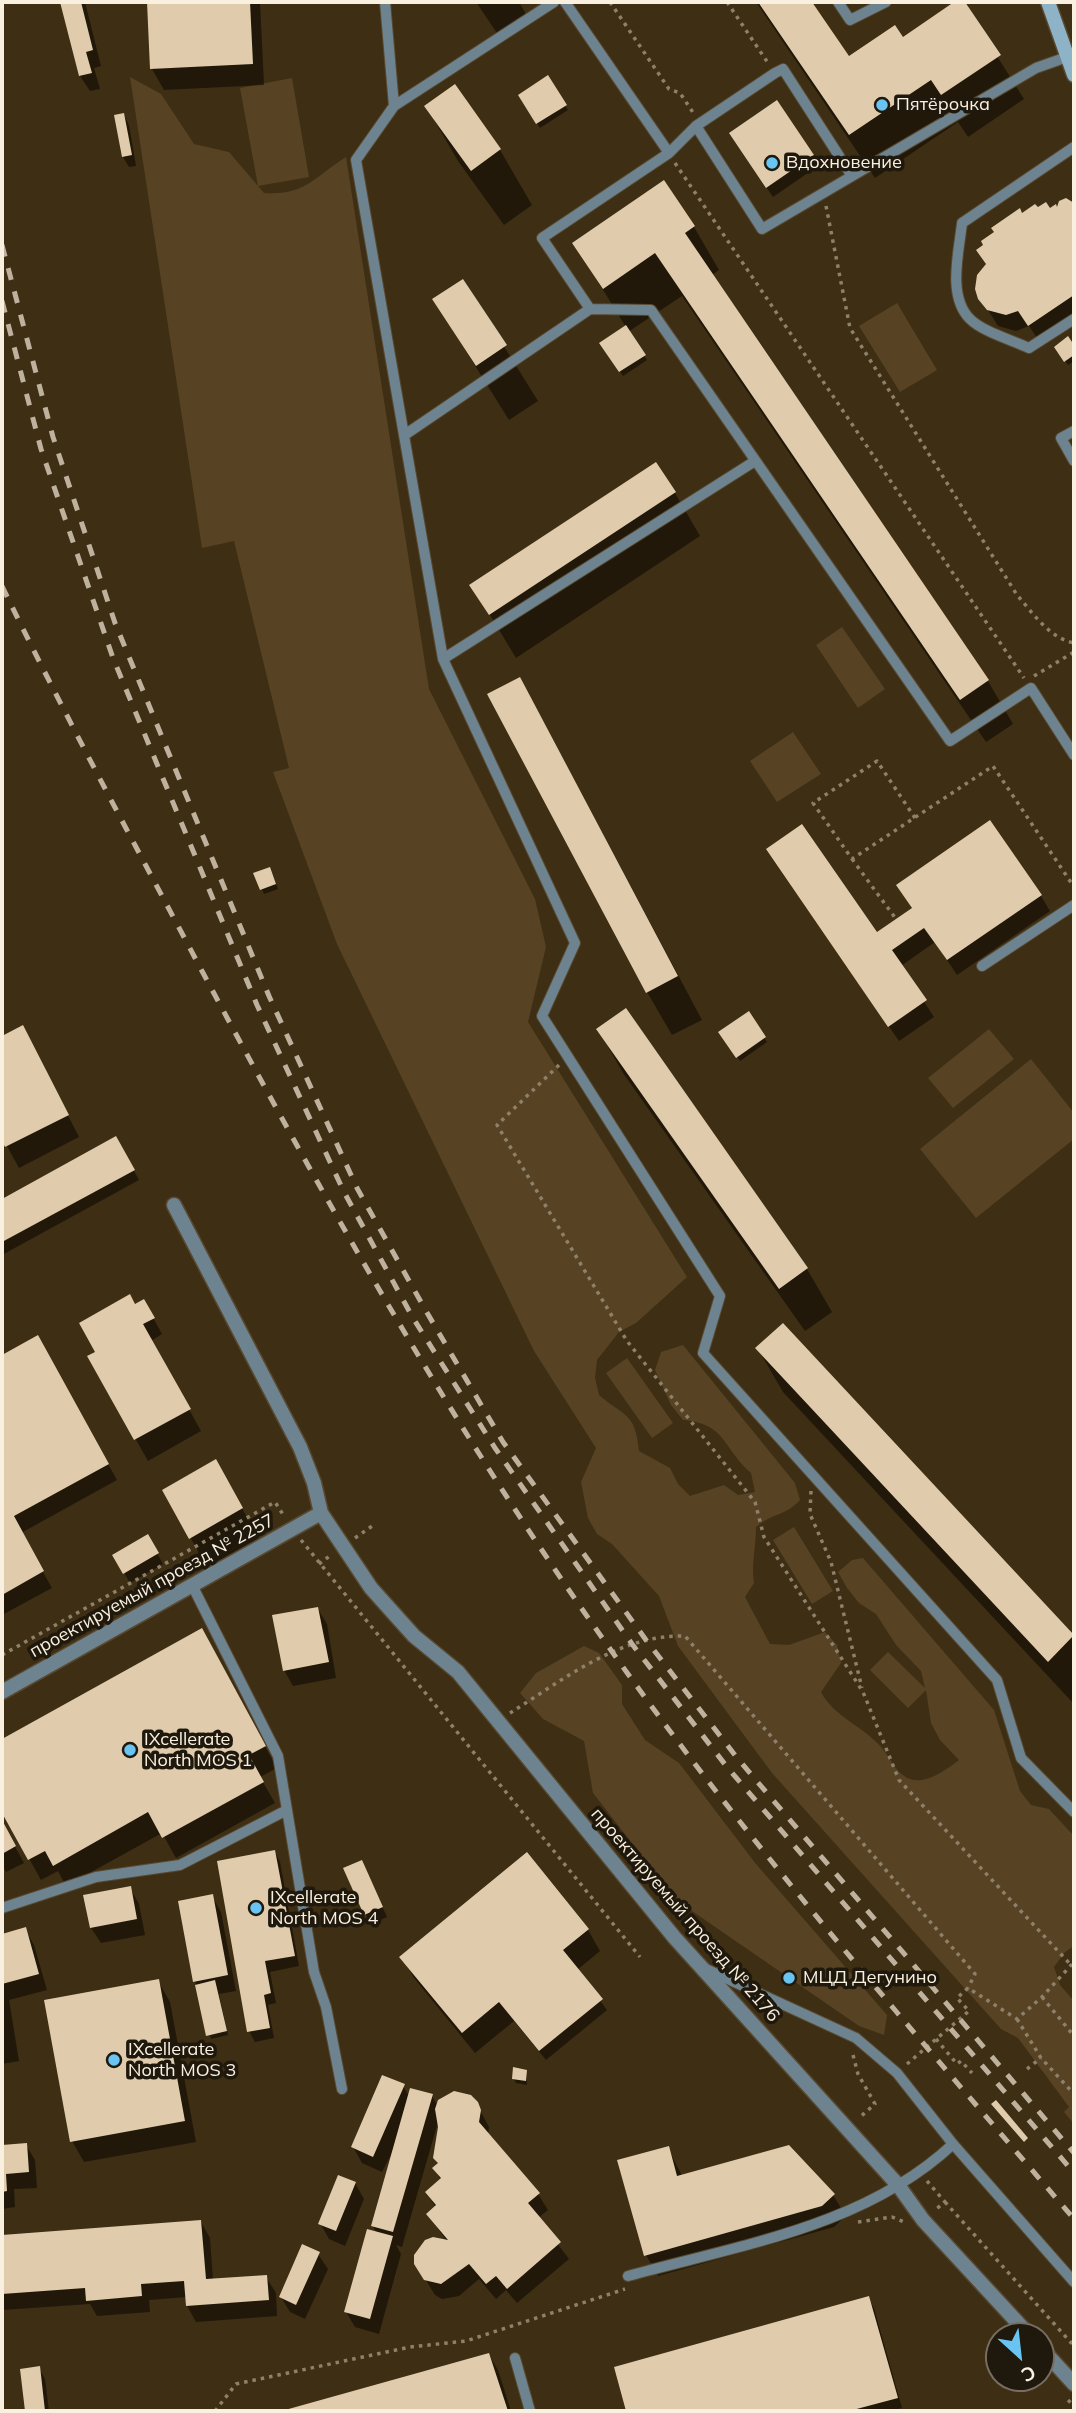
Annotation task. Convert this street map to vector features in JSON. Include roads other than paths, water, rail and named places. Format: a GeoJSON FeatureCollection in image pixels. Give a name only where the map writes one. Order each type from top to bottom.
{"type":"FeatureCollection","features":[{"type":"Feature","properties":{"kind":"main road"},"geometry":{"type":"LineString","coordinates":[[1048,2],[1074,75]]}},
{"type":"Feature","properties":{"kind":"street","name":"проектируемый проезд № 2176"},"geometry":{"type":"LineString","coordinates":[[174,1205],[300,1447],[314,1483],[321,1513],[371,1588],[414,1636],[458,1672],[702,1967],[898,2185],[923,2220],[1017,2322]]}},
{"type":"Feature","properties":{"kind":"street","name":"проектируемый проезд № 2257"},"geometry":{"type":"LineString","coordinates":[[2,1692],[321,1513]]}},
{"type":"Feature","properties":{"kind":"street"},"geometry":{"type":"LineString","coordinates":[[1055,2363],[1074,2384]]}},
{"type":"Feature","properties":{"kind":"lane"},"geometry":{"type":"LineString","coordinates":[[385,2],[394,106]]}},
{"type":"Feature","properties":{"kind":"lane"},"geometry":{"type":"LineString","coordinates":[[554,2],[394,106],[356,159],[406,434],[443,659],[575,943],[542,1016],[720,1296],[703,1353],[997,1680],[1021,1758],[1074,1812]]}},
{"type":"Feature","properties":{"kind":"lane"},"geometry":{"type":"LineString","coordinates":[[565,2],[668,153]]}},
{"type":"Feature","properties":{"kind":"lane"},"geometry":{"type":"LineString","coordinates":[[838,2],[850,20],[886,2]]}},
{"type":"Feature","properties":{"kind":"lane"},"geometry":{"type":"LineString","coordinates":[[698,125],[762,229],[1036,68],[1067,57]]}},
{"type":"Feature","properties":{"kind":"lane"},"geometry":{"type":"LineString","coordinates":[[590,309],[542,238],[668,153],[698,125],[775,73],[783,69],[852,176]]}},
{"type":"Feature","properties":{"kind":"lane"},"geometry":{"type":"LineString","coordinates":[[1074,147],[962,223],[957,278],[959,303],[971,320],[1029,348],[1074,319]]}},
{"type":"Feature","properties":{"kind":"lane"},"geometry":{"type":"LineString","coordinates":[[406,434],[590,309],[651,310],[950,741],[1031,688],[1074,755]]}},
{"type":"Feature","properties":{"kind":"lane"},"geometry":{"type":"LineString","coordinates":[[1074,431],[1061,438],[1074,461]]}},
{"type":"Feature","properties":{"kind":"lane"},"geometry":{"type":"LineString","coordinates":[[443,659],[755,461]]}},
{"type":"Feature","properties":{"kind":"lane"},"geometry":{"type":"LineString","coordinates":[[982,966],[1074,905]]}},
{"type":"Feature","properties":{"kind":"lane"},"geometry":{"type":"LineString","coordinates":[[192,1586],[278,1756],[285,1811],[314,1972],[326,2007],[342,2089]]}},
{"type":"Feature","properties":{"kind":"lane"},"geometry":{"type":"LineString","coordinates":[[2,1908],[96,1877],[180,1864],[285,1811]]}},
{"type":"Feature","properties":{"kind":"lane"},"geometry":{"type":"LineString","coordinates":[[702,1967],[856,2038],[897,2073],[953,2144],[1074,2282]]}},
{"type":"Feature","properties":{"kind":"lane"},"geometry":{"type":"LineString","coordinates":[[628,2276],[825,2221],[872,2201],[920,2173],[953,2144]]}},
{"type":"Feature","properties":{"kind":"lane"},"geometry":{"type":"LineString","coordinates":[[515,2358],[530,2411]]}},
{"type":"Feature","properties":{"kind":"railway"},"geometry":{"type":"LineString","coordinates":[[2,245],[53,437],[115,623],[269,996],[357,1188],[426,1311],[503,1442],[646,1640],[738,1759],[1074,2153]]}},
{"type":"Feature","properties":{"kind":"railway"},"geometry":{"type":"LineString","coordinates":[[2,301],[41,449],[113,658],[257,1005],[344,1192],[413,1318],[495,1448],[632,1644],[727,1767],[1074,2173]]}},
{"type":"Feature","properties":{"kind":"railway"},"geometry":{"type":"LineString","coordinates":[[2,586],[100,779],[296,1144],[394,1315],[497,1482],[608,1646],[718,1794],[834,1938],[1074,2219]]}},
{"type":"Feature","properties":{"kind":"place","name":"Пятёрочка"},"geometry":{"type":"Point","coordinates":[882,105]}},
{"type":"Feature","properties":{"kind":"place","name":"Вдохновение"},"geometry":{"type":"Point","coordinates":[772,163]}},
{"type":"Feature","properties":{"kind":"place","name":"IXcellerate North MOS 1"},"geometry":{"type":"Point","coordinates":[130,1750]}},
{"type":"Feature","properties":{"kind":"place","name":"IXcellerate North MOS 4"},"geometry":{"type":"Point","coordinates":[256,1908]}},
{"type":"Feature","properties":{"kind":"place","name":"МЦД Дегунино"},"geometry":{"type":"Point","coordinates":[789,1978]}},
{"type":"Feature","properties":{"kind":"place","name":"IXcellerate North MOS 3"},"geometry":{"type":"Point","coordinates":[114,2060]}}]}
